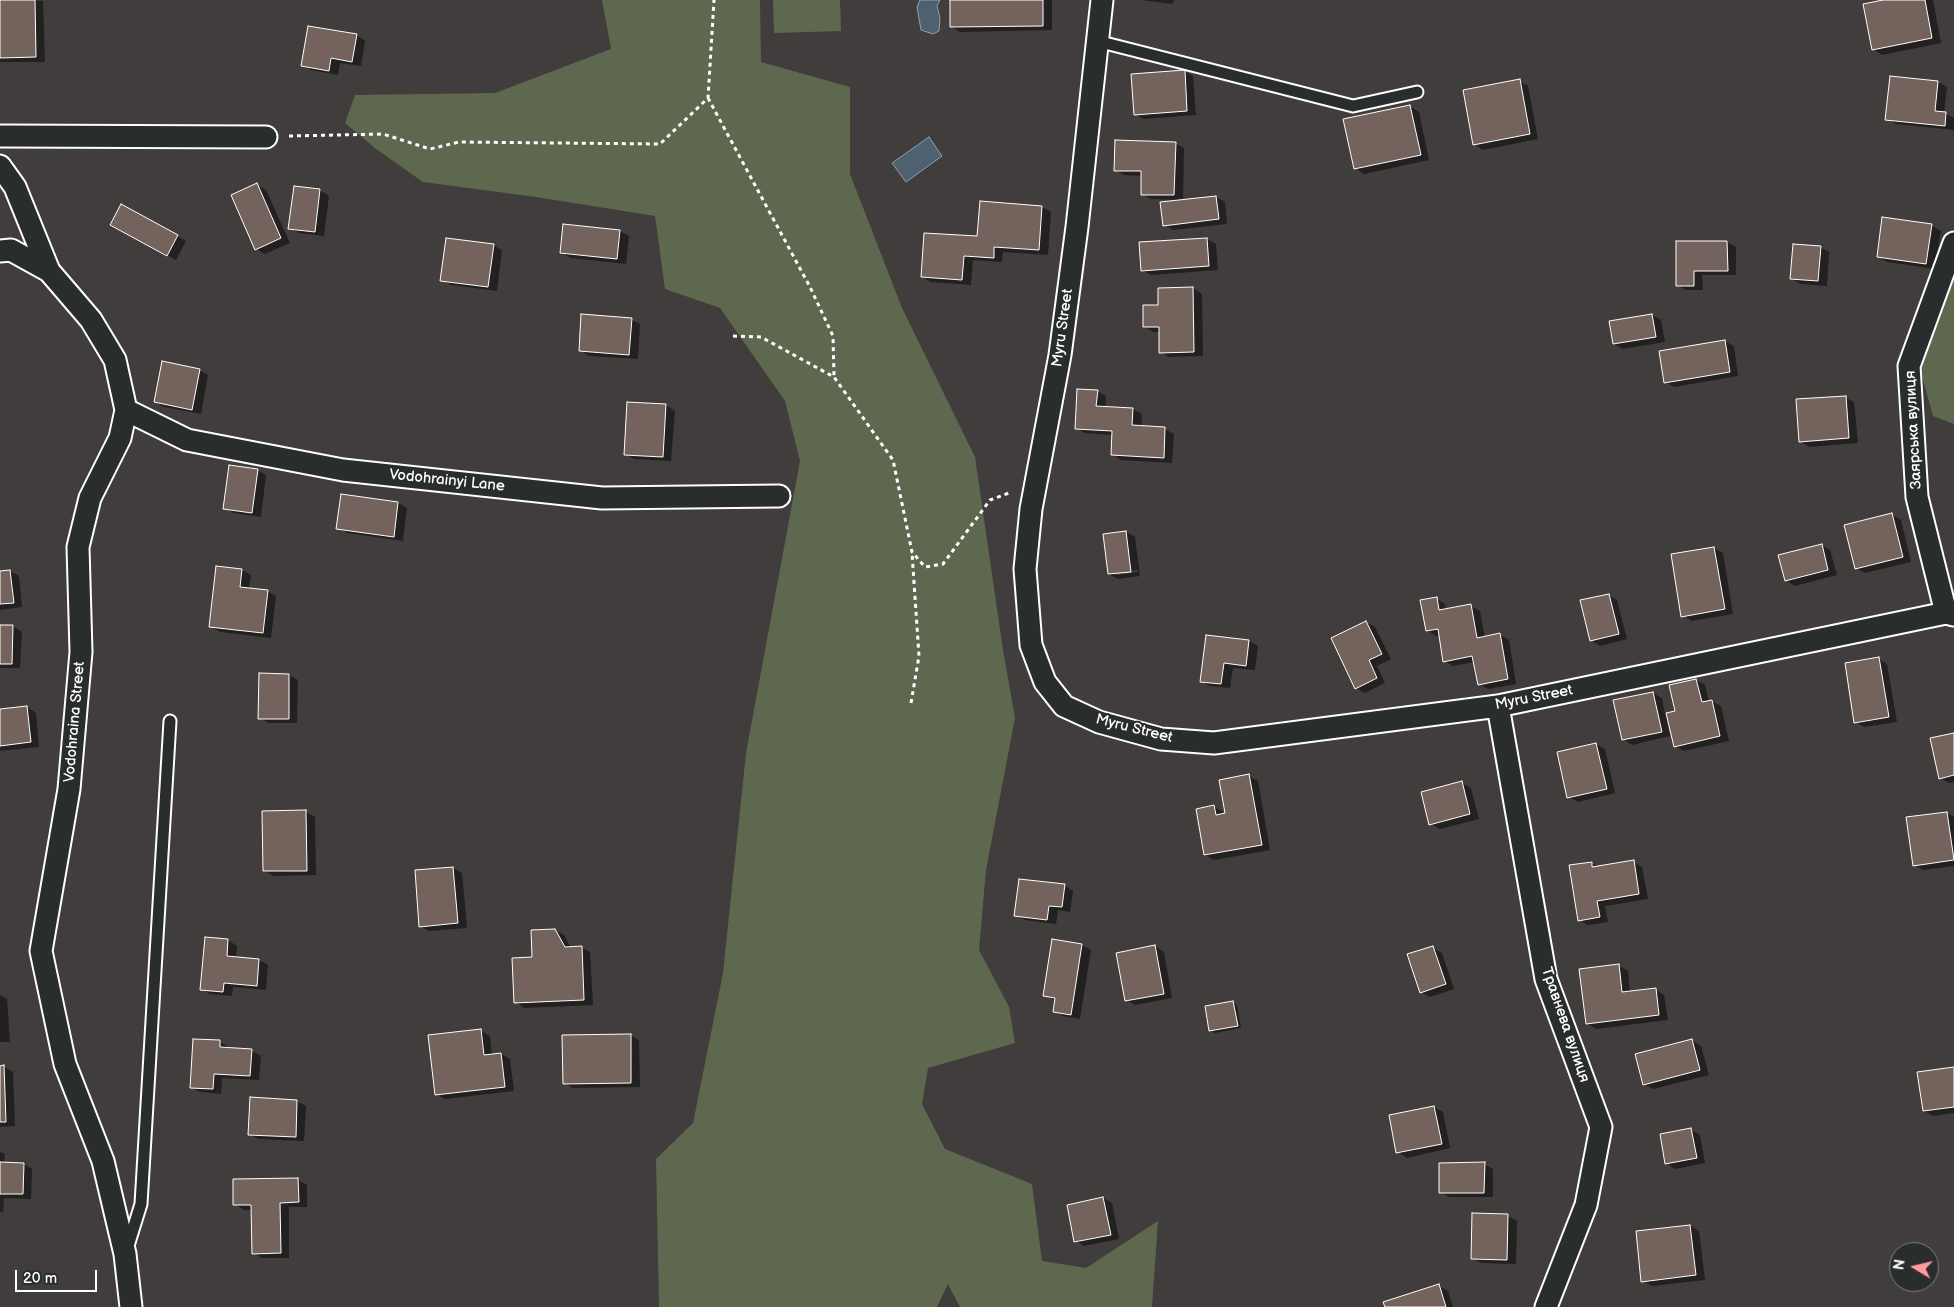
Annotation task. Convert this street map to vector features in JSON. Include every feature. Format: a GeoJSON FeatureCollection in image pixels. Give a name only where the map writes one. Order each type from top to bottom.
{"type":"FeatureCollection","features":[{"type":"Feature","properties":{"kind":"street","name":"Myru Street"},"geometry":{"type":"LineString","coordinates":[[1102,0],[1077,227],[1060,355],[1031,509],[1025,569],[1031,645],[1045,682],[1064,706],[1099,722],[1162,739],[1214,743],[1498,706],[1950,614]]}},
{"type":"Feature","properties":{"kind":"street"},"geometry":{"type":"LineString","coordinates":[[0,136],[266,137]]}},
{"type":"Feature","properties":{"kind":"street","name":"Vodohraina Street"},"geometry":{"type":"LineString","coordinates":[[0,166],[15,187],[49,271],[91,320],[115,360],[126,410],[120,438],[90,498],[78,547],[81,652],[69,789],[41,951],[65,1064],[103,1160],[125,1254],[131,1307]]}},
{"type":"Feature","properties":{"kind":"street","name":"Заярська вулиця"},"geometry":{"type":"LineString","coordinates":[[1950,614],[1917,497],[1909,366],[1954,242]]}},
{"type":"Feature","properties":{"kind":"street"},"geometry":{"type":"LineString","coordinates":[[0,251],[11,250],[49,271]]}},
{"type":"Feature","properties":{"kind":"street","name":"Vodohrainyi Lane"},"geometry":{"type":"LineString","coordinates":[[126,410],[187,440],[343,470],[602,498],[779,496]]}},
{"type":"Feature","properties":{"kind":"street","name":"Травнева вулиця"},"geometry":{"type":"LineString","coordinates":[[1498,706],[1546,979],[1600,1127],[1586,1205],[1546,1307]]}},
{"type":"Feature","properties":{"kind":"lane"},"geometry":{"type":"LineString","coordinates":[[1097,41],[1353,106],[1417,92]]}},
{"type":"Feature","properties":{"kind":"lane"},"geometry":{"type":"LineString","coordinates":[[125,1254],[141,1204],[170,722]]}},
{"type":"Feature","properties":{"kind":"path"},"geometry":{"type":"LineString","coordinates":[[714,0],[708,98],[792,254],[833,336],[834,377]]}},
{"type":"Feature","properties":{"kind":"path"},"geometry":{"type":"LineString","coordinates":[[266,137],[383,134],[430,148],[459,142],[660,144],[708,98]]}},
{"type":"Feature","properties":{"kind":"path"},"geometry":{"type":"LineString","coordinates":[[733,336],[762,337],[834,377],[894,460],[912,552],[919,656],[911,704]]}},
{"type":"Feature","properties":{"kind":"path"},"geometry":{"type":"LineString","coordinates":[[912,552],[926,567],[943,564],[990,500],[1008,493],[1031,509]]}},
{"type":"Feature","properties":{"kind":"green space"},"geometry":{"type":"Polygon","coordinates":[[[602,0],[760,0],[761,62],[850,87],[850,174],[902,308],[975,457],[1003,650],[1015,718],[986,870],[979,950],[1009,1007],[1015,1043],[928,1068],[922,1104],[945,1149],[1032,1184],[1042,1261],[1086,1268],[1158,1221],[1152,1307],[960,1307],[948,1284],[937,1307],[659,1307],[656,1159],[693,1123],[723,973],[746,753],[800,461],[785,401],[720,308],[665,289],[655,216],[536,197],[423,182],[376,149],[345,123],[355,95],[495,93],[611,49],[602,0]]]}},
{"type":"Feature","properties":{"kind":"green space"},"geometry":{"type":"Polygon","coordinates":[[[773,0],[840,0],[841,31],[774,33],[773,0]]]}},
{"type":"Feature","properties":{"kind":"green space"},"geometry":{"type":"Polygon","coordinates":[[[1954,274],[1954,424],[1933,416],[1920,369],[1954,274]]]}},
{"type":"Feature","properties":{"kind":"water"},"geometry":{"type":"Polygon","coordinates":[[[920,0],[940,0],[937,6],[940,18],[939,31],[933,34],[921,30],[917,7],[920,0]]]}},
{"type":"Feature","properties":{"kind":"water"},"geometry":{"type":"Polygon","coordinates":[[[929,137],[942,156],[906,182],[892,163],[929,137]]]}},
{"type":"Feature","properties":{"kind":"building"},"geometry":{"type":"Polygon","coordinates":[[[0,0],[35,0],[36,57],[0,58],[0,0]]]}},
{"type":"Feature","properties":{"kind":"building"},"geometry":{"type":"Polygon","coordinates":[[[950,0],[1043,0],[1043,26],[950,27],[950,0]]]}},
{"type":"Feature","properties":{"kind":"building"},"geometry":{"type":"Polygon","coordinates":[[[1883,0],[1925,0],[1932,38],[1872,50],[1863,4],[1883,0]]]}},
{"type":"Feature","properties":{"kind":"building"},"geometry":{"type":"Polygon","coordinates":[[[308,26],[357,34],[352,62],[331,58],[329,71],[301,66],[308,26]]]}},
{"type":"Feature","properties":{"kind":"building"},"geometry":{"type":"Polygon","coordinates":[[[1185,70],[1187,111],[1134,115],[1131,74],[1185,70]]]}},
{"type":"Feature","properties":{"kind":"building"},"geometry":{"type":"Polygon","coordinates":[[[1890,76],[1938,81],[1935,111],[1946,112],[1945,126],[1885,120],[1890,76]]]}},
{"type":"Feature","properties":{"kind":"building"},"geometry":{"type":"Polygon","coordinates":[[[1520,79],[1530,134],[1473,145],[1463,90],[1520,79]]]}},
{"type":"Feature","properties":{"kind":"building"},"geometry":{"type":"Polygon","coordinates":[[[1410,105],[1421,155],[1354,169],[1343,119],[1410,105]]]}},
{"type":"Feature","properties":{"kind":"building"},"geometry":{"type":"Polygon","coordinates":[[[1115,140],[1176,142],[1174,195],[1141,195],[1141,171],[1114,171],[1115,140]]]}},
{"type":"Feature","properties":{"kind":"building"},"geometry":{"type":"Polygon","coordinates":[[[257,183],[281,238],[255,250],[231,195],[257,183]]]}},
{"type":"Feature","properties":{"kind":"building"},"geometry":{"type":"Polygon","coordinates":[[[294,186],[320,189],[315,232],[288,229],[294,186]]]}},
{"type":"Feature","properties":{"kind":"building"},"geometry":{"type":"Polygon","coordinates":[[[1216,196],[1219,219],[1163,226],[1160,202],[1216,196]]]}},
{"type":"Feature","properties":{"kind":"building"},"geometry":{"type":"Polygon","coordinates":[[[980,201],[1042,206],[1039,250],[994,247],[994,258],[964,256],[962,280],[921,277],[924,233],[977,236],[980,201]]]}},
{"type":"Feature","properties":{"kind":"building"},"geometry":{"type":"Polygon","coordinates":[[[121,204],[178,235],[167,256],[110,225],[121,204]]]}},
{"type":"Feature","properties":{"kind":"building"},"geometry":{"type":"Polygon","coordinates":[[[1882,217],[1932,224],[1926,264],[1877,257],[1882,217]]]}},
{"type":"Feature","properties":{"kind":"building"},"geometry":{"type":"Polygon","coordinates":[[[563,224],[620,230],[617,259],[560,253],[563,224]]]}},
{"type":"Feature","properties":{"kind":"building"},"geometry":{"type":"Polygon","coordinates":[[[446,238],[494,244],[488,287],[440,281],[446,238]]]}},
{"type":"Feature","properties":{"kind":"building"},"geometry":{"type":"Polygon","coordinates":[[[1207,238],[1209,266],[1141,271],[1139,242],[1207,238]]]}},
{"type":"Feature","properties":{"kind":"building"},"geometry":{"type":"Polygon","coordinates":[[[1676,241],[1727,241],[1728,271],[1694,271],[1694,286],[1676,286],[1676,241]]]}},
{"type":"Feature","properties":{"kind":"building"},"geometry":{"type":"Polygon","coordinates":[[[1793,244],[1821,246],[1818,281],[1790,279],[1793,244]]]}},
{"type":"Feature","properties":{"kind":"building"},"geometry":{"type":"Polygon","coordinates":[[[1193,287],[1194,352],[1159,353],[1159,327],[1143,327],[1143,305],[1158,305],[1158,288],[1193,287]]]}},
{"type":"Feature","properties":{"kind":"building"},"geometry":{"type":"Polygon","coordinates":[[[581,314],[632,318],[629,355],[579,351],[581,314]]]}},
{"type":"Feature","properties":{"kind":"building"},"geometry":{"type":"Polygon","coordinates":[[[1652,314],[1656,337],[1613,344],[1609,321],[1652,314]]]}},
{"type":"Feature","properties":{"kind":"building"},"geometry":{"type":"Polygon","coordinates":[[[1725,340],[1730,372],[1664,383],[1659,351],[1725,340]]]}},
{"type":"Feature","properties":{"kind":"building"},"geometry":{"type":"Polygon","coordinates":[[[162,361],[200,369],[192,410],[154,402],[162,361]]]}},
{"type":"Feature","properties":{"kind":"building"},"geometry":{"type":"Polygon","coordinates":[[[1077,389],[1098,390],[1096,406],[1133,408],[1132,425],[1165,427],[1164,458],[1111,455],[1112,431],[1075,429],[1077,389]]]}},
{"type":"Feature","properties":{"kind":"building"},"geometry":{"type":"Polygon","coordinates":[[[1846,396],[1849,438],[1799,442],[1796,399],[1846,396]]]}},
{"type":"Feature","properties":{"kind":"building"},"geometry":{"type":"Polygon","coordinates":[[[627,402],[666,404],[663,457],[624,455],[627,402]]]}},
{"type":"Feature","properties":{"kind":"building"},"geometry":{"type":"Polygon","coordinates":[[[229,465],[258,469],[252,513],[223,509],[229,465]]]}},
{"type":"Feature","properties":{"kind":"building"},"geometry":{"type":"Polygon","coordinates":[[[341,494],[398,502],[394,537],[336,529],[341,494]]]}},
{"type":"Feature","properties":{"kind":"building"},"geometry":{"type":"Polygon","coordinates":[[[1892,513],[1903,557],[1855,569],[1844,525],[1892,513]]]}},
{"type":"Feature","properties":{"kind":"building"},"geometry":{"type":"Polygon","coordinates":[[[1126,531],[1131,572],[1108,574],[1103,534],[1126,531]]]}},
{"type":"Feature","properties":{"kind":"building"},"geometry":{"type":"Polygon","coordinates":[[[1822,544],[1828,570],[1785,581],[1778,555],[1822,544]]]}},
{"type":"Feature","properties":{"kind":"building"},"geometry":{"type":"Polygon","coordinates":[[[1714,547],[1725,609],[1681,617],[1671,554],[1714,547]]]}},
{"type":"Feature","properties":{"kind":"building"},"geometry":{"type":"Polygon","coordinates":[[[216,566],[242,569],[240,587],[268,590],[263,633],[209,627],[216,566]]]}},
{"type":"Feature","properties":{"kind":"building"},"geometry":{"type":"Polygon","coordinates":[[[10,570],[14,603],[0,604],[0,571],[10,570]]]}},
{"type":"Feature","properties":{"kind":"building"},"geometry":{"type":"Polygon","coordinates":[[[1609,594],[1619,634],[1590,641],[1580,600],[1609,594]]]}},
{"type":"Feature","properties":{"kind":"building"},"geometry":{"type":"Polygon","coordinates":[[[1437,597],[1439,610],[1471,604],[1477,638],[1500,633],[1508,679],[1478,685],[1472,656],[1443,662],[1438,629],[1426,631],[1420,600],[1437,597]]]}},
{"type":"Feature","properties":{"kind":"building"},"geometry":{"type":"Polygon","coordinates":[[[1366,621],[1382,654],[1369,660],[1377,678],[1355,689],[1331,638],[1366,621]]]}},
{"type":"Feature","properties":{"kind":"building"},"geometry":{"type":"Polygon","coordinates":[[[0,625],[13,625],[12,664],[0,664],[0,625]]]}},
{"type":"Feature","properties":{"kind":"building"},"geometry":{"type":"Polygon","coordinates":[[[1206,635],[1249,640],[1246,666],[1224,663],[1221,684],[1200,682],[1206,635]]]}},
{"type":"Feature","properties":{"kind":"building"},"geometry":{"type":"Polygon","coordinates":[[[1879,657],[1889,717],[1854,723],[1845,663],[1879,657]]]}},
{"type":"Feature","properties":{"kind":"building"},"geometry":{"type":"Polygon","coordinates":[[[259,673],[289,674],[289,719],[258,719],[259,673]]]}},
{"type":"Feature","properties":{"kind":"building"},"geometry":{"type":"Polygon","coordinates":[[[1696,679],[1702,702],[1712,700],[1720,736],[1674,747],[1666,713],[1675,711],[1669,685],[1696,679]]]}},
{"type":"Feature","properties":{"kind":"building"},"geometry":{"type":"Polygon","coordinates":[[[1653,692],[1662,732],[1622,740],[1613,700],[1653,692]]]}},
{"type":"Feature","properties":{"kind":"building"},"geometry":{"type":"Polygon","coordinates":[[[27,706],[31,742],[0,746],[0,709],[27,706]]]}},
{"type":"Feature","properties":{"kind":"building"},"geometry":{"type":"Polygon","coordinates":[[[1954,733],[1954,775],[1939,779],[1930,738],[1954,733]]]}},
{"type":"Feature","properties":{"kind":"building"},"geometry":{"type":"Polygon","coordinates":[[[1596,743],[1607,789],[1567,798],[1557,752],[1596,743]]]}},
{"type":"Feature","properties":{"kind":"building"},"geometry":{"type":"Polygon","coordinates":[[[1249,774],[1262,845],[1204,855],[1196,809],[1214,805],[1216,815],[1225,813],[1219,780],[1249,774]]]}},
{"type":"Feature","properties":{"kind":"building"},"geometry":{"type":"Polygon","coordinates":[[[1462,781],[1470,814],[1429,825],[1421,792],[1462,781]]]}},
{"type":"Feature","properties":{"kind":"building"},"geometry":{"type":"Polygon","coordinates":[[[306,810],[307,871],[263,871],[262,811],[306,810]]]}},
{"type":"Feature","properties":{"kind":"building"},"geometry":{"type":"Polygon","coordinates":[[[1947,812],[1954,860],[1913,866],[1906,817],[1947,812]]]}},
{"type":"Feature","properties":{"kind":"building"},"geometry":{"type":"Polygon","coordinates":[[[1634,860],[1639,894],[1597,901],[1600,917],[1578,921],[1569,865],[1592,862],[1592,867],[1634,860]]]}},
{"type":"Feature","properties":{"kind":"building"},"geometry":{"type":"Polygon","coordinates":[[[453,867],[458,923],[419,927],[415,870],[453,867]]]}},
{"type":"Feature","properties":{"kind":"building"},"geometry":{"type":"Polygon","coordinates":[[[1019,879],[1065,884],[1062,907],[1049,906],[1047,920],[1014,916],[1019,879]]]}},
{"type":"Feature","properties":{"kind":"building"},"geometry":{"type":"Polygon","coordinates":[[[555,929],[565,947],[582,946],[584,1000],[514,1003],[512,958],[532,957],[531,930],[555,929]]]}},
{"type":"Feature","properties":{"kind":"building"},"geometry":{"type":"Polygon","coordinates":[[[205,937],[228,939],[227,956],[259,959],[257,986],[224,983],[223,992],[200,990],[205,937]]]}},
{"type":"Feature","properties":{"kind":"building"},"geometry":{"type":"Polygon","coordinates":[[[1052,939],[1082,944],[1071,1015],[1053,1012],[1055,998],[1043,996],[1052,939]]]}},
{"type":"Feature","properties":{"kind":"building"},"geometry":{"type":"Polygon","coordinates":[[[1155,945],[1164,994],[1125,1001],[1116,953],[1155,945]]]}},
{"type":"Feature","properties":{"kind":"building"},"geometry":{"type":"Polygon","coordinates":[[[1433,946],[1446,984],[1420,993],[1407,954],[1433,946]]]}},
{"type":"Feature","properties":{"kind":"building"},"geometry":{"type":"Polygon","coordinates":[[[1619,964],[1622,992],[1656,988],[1659,1015],[1586,1024],[1579,969],[1619,964]]]}},
{"type":"Feature","properties":{"kind":"building"},"geometry":{"type":"Polygon","coordinates":[[[1233,1001],[1238,1026],[1209,1031],[1205,1006],[1233,1001]]]}},
{"type":"Feature","properties":{"kind":"building"},"geometry":{"type":"Polygon","coordinates":[[[481,1029],[484,1055],[501,1053],[505,1087],[435,1095],[428,1035],[481,1029]]]}},
{"type":"Feature","properties":{"kind":"building"},"geometry":{"type":"Polygon","coordinates":[[[631,1034],[631,1083],[563,1084],[562,1035],[631,1034]]]}},
{"type":"Feature","properties":{"kind":"building"},"geometry":{"type":"Polygon","coordinates":[[[193,1039],[220,1040],[220,1047],[252,1049],[250,1076],[214,1074],[213,1089],[190,1088],[193,1039]]]}},
{"type":"Feature","properties":{"kind":"building"},"geometry":{"type":"Polygon","coordinates":[[[1692,1039],[1700,1070],[1643,1085],[1635,1054],[1692,1039]]]}},
{"type":"Feature","properties":{"kind":"building"},"geometry":{"type":"Polygon","coordinates":[[[4,1065],[6,1122],[0,1122],[0,1066],[4,1065]]]}},
{"type":"Feature","properties":{"kind":"building"},"geometry":{"type":"Polygon","coordinates":[[[1954,1067],[1954,1107],[1923,1111],[1917,1072],[1954,1067]]]}},
{"type":"Feature","properties":{"kind":"building"},"geometry":{"type":"Polygon","coordinates":[[[250,1097],[297,1100],[296,1137],[248,1135],[250,1097]]]}},
{"type":"Feature","properties":{"kind":"building"},"geometry":{"type":"Polygon","coordinates":[[[1434,1106],[1442,1144],[1396,1153],[1389,1115],[1434,1106]]]}},
{"type":"Feature","properties":{"kind":"building"},"geometry":{"type":"Polygon","coordinates":[[[1691,1128],[1697,1158],[1665,1164],[1660,1134],[1691,1128]]]}},
{"type":"Feature","properties":{"kind":"building"},"geometry":{"type":"Polygon","coordinates":[[[0,1162],[24,1163],[23,1194],[0,1194],[0,1162]]]}},
{"type":"Feature","properties":{"kind":"building"},"geometry":{"type":"Polygon","coordinates":[[[1485,1162],[1484,1193],[1439,1193],[1439,1163],[1485,1162]]]}},
{"type":"Feature","properties":{"kind":"building"},"geometry":{"type":"Polygon","coordinates":[[[298,1178],[299,1202],[280,1203],[281,1253],[252,1254],[251,1205],[233,1205],[233,1179],[298,1178]]]}},
{"type":"Feature","properties":{"kind":"building"},"geometry":{"type":"Polygon","coordinates":[[[1103,1197],[1111,1235],[1074,1242],[1067,1205],[1103,1197]]]}},
{"type":"Feature","properties":{"kind":"building"},"geometry":{"type":"Polygon","coordinates":[[[1472,1213],[1508,1214],[1507,1260],[1471,1259],[1472,1213]]]}},
{"type":"Feature","properties":{"kind":"building"},"geometry":{"type":"Polygon","coordinates":[[[1690,1225],[1696,1275],[1641,1282],[1636,1231],[1690,1225]]]}},
{"type":"Feature","properties":{"kind":"building"},"geometry":{"type":"Polygon","coordinates":[[[1439,1284],[1446,1307],[1385,1307],[1383,1302],[1439,1284]]]}}]}
